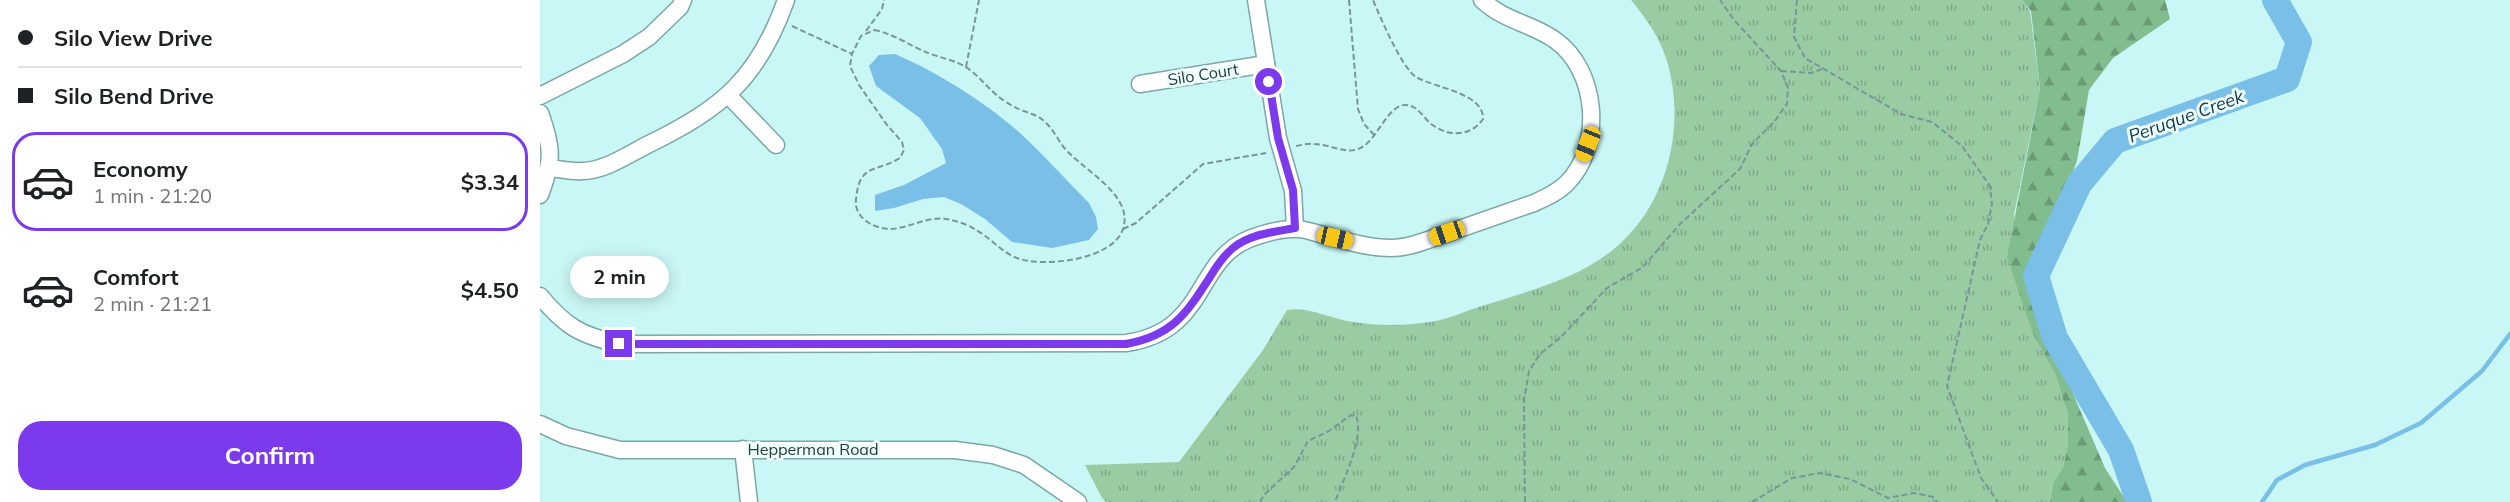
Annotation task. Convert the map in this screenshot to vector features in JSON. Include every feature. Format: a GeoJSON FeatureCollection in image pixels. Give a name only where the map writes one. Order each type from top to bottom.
{"type":"FeatureCollection","features":[{"type":"Feature","properties":{"kind":"street"},"geometry":{"type":"LineString","coordinates":[[540,96],[623,54],[649,37],[680,7],[683,0]]}},
{"type":"Feature","properties":{"kind":"street"},"geometry":{"type":"LineString","coordinates":[[550,168],[583,171],[609,164],[692,123],[728,95],[760,56],[775,29],[786,0]]}},
{"type":"Feature","properties":{"kind":"street"},"geometry":{"type":"LineString","coordinates":[[1256,0],[1278,138],[1293,190],[1295,228]]}},
{"type":"Feature","properties":{"kind":"street"},"geometry":{"type":"LineString","coordinates":[[540,296],[565,324],[591,338],[619,344],[1126,344],[1144,341],[1159,335],[1175,324],[1188,310],[1220,261],[1233,248],[1247,239],[1295,228],[1375,247],[1394,248],[1425,241],[1534,203],[1551,195],[1566,183],[1579,166],[1588,144],[1591,126],[1591,107],[1581,72],[1571,56],[1554,40],[1507,18],[1482,0]]}},
{"type":"Feature","properties":{"kind":"street","name":"Silo Court"},"geometry":{"type":"LineString","coordinates":[[1140,84],[1266,63]]}},
{"type":"Feature","properties":{"kind":"street"},"geometry":{"type":"LineString","coordinates":[[728,95],[776,145]]}},
{"type":"Feature","properties":{"kind":"street"},"geometry":{"type":"LineString","coordinates":[[540,113],[549,137],[550,168],[540,195]]}},
{"type":"Feature","properties":{"kind":"street","name":"Hepperman Road"},"geometry":{"type":"LineString","coordinates":[[540,424],[566,436],[620,450],[955,450],[993,455],[1024,465],[1078,502]]}},
{"type":"Feature","properties":{"kind":"street"},"geometry":{"type":"LineString","coordinates":[[742,449],[749,502]]}},
{"type":"Feature","properties":{"kind":"path"},"geometry":{"type":"LineString","coordinates":[[865,32],[879,30],[966,67],[1005,101],[1039,115],[1047,122],[1068,154],[1090,170],[1120,203],[1125,220],[1123,229],[1113,244],[1075,259],[1044,262],[1019,259],[999,248],[977,230],[945,219],[918,221],[888,229],[871,224],[855,210],[860,178],[866,171],[900,158],[904,146],[855,79],[850,66],[852,54],[861,36],[882,9],[884,0]]}},
{"type":"Feature","properties":{"kind":"path"},"geometry":{"type":"LineString","coordinates":[[966,67],[980,0]]}},
{"type":"Feature","properties":{"kind":"path"},"geometry":{"type":"LineString","coordinates":[[1349,0],[1358,109],[1364,124],[1375,136]]}},
{"type":"Feature","properties":{"kind":"path"},"geometry":{"type":"LineString","coordinates":[[1290,147],[1316,144],[1342,150],[1356,150],[1375,136],[1392,109],[1399,105],[1417,108],[1435,127],[1452,133],[1469,132],[1476,128],[1483,119],[1482,110],[1473,100],[1427,82],[1409,71],[1373,0]]}},
{"type":"Feature","properties":{"kind":"path"},"geometry":{"type":"LineString","coordinates":[[1525,502],[1524,400],[1529,371],[1540,354],[1561,337],[1607,288],[1642,267],[1680,224],[1740,169],[1752,144],[1787,105],[1788,88],[1781,71],[1734,20],[1720,0]]}},
{"type":"Feature","properties":{"kind":"path"},"geometry":{"type":"LineString","coordinates":[[1797,0],[1794,37],[1806,58],[1901,114],[1932,122],[1962,146],[1990,186],[1992,204],[1988,224],[1980,240],[1947,386],[1981,478],[1998,502]]}},
{"type":"Feature","properties":{"kind":"path"},"geometry":{"type":"LineString","coordinates":[[790,25],[852,54]]}},
{"type":"Feature","properties":{"kind":"path"},"geometry":{"type":"LineString","coordinates":[[1781,71],[1811,73],[1823,69]]}},
{"type":"Feature","properties":{"kind":"path"},"geometry":{"type":"LineString","coordinates":[[1123,229],[1136,223],[1203,164],[1272,151]]}},
{"type":"Feature","properties":{"kind":"path"},"geometry":{"type":"LineString","coordinates":[[1260,502],[1264,495],[1294,467],[1308,441],[1329,431],[1351,415],[1356,416],[1359,422],[1359,436],[1335,502]]}},
{"type":"Feature","properties":{"kind":"path"},"geometry":{"type":"LineString","coordinates":[[1752,502],[1792,477],[1820,473],[1850,479],[1888,498],[1914,493],[1933,497],[1937,502]]}},
{"type":"Feature","properties":{"kind":"green space"},"geometry":{"type":"Polygon","coordinates":[[[1631,0],[2022,0],[2030,11],[2040,88],[2014,215],[2033,334],[2055,374],[2068,414],[2068,446],[2063,467],[2053,483],[2050,502],[1106,502],[1102,498],[1085,465],[1179,462],[1263,350],[1287,310],[1303,310],[1372,324],[1401,325],[1436,321],[1551,284],[1584,269],[1614,249],[1633,231],[1660,186],[1673,135],[1672,83],[1666,58],[1651,27],[1631,0]]]}},
{"type":"Feature","properties":{"kind":"green space"},"geometry":{"type":"Polygon","coordinates":[[[2022,0],[2165,0],[2170,19],[2113,58],[2089,90],[2077,161],[2046,243],[2024,272],[2043,324],[2105,468],[2127,502],[2050,502],[2053,483],[2063,467],[2068,446],[2068,414],[2055,374],[2033,334],[2007,257],[2040,88],[2031,11],[2022,0]]]}},
{"type":"Feature","properties":{"kind":"water"},"geometry":{"type":"Polygon","coordinates":[[[895,54],[960,89],[992,110],[1029,141],[1089,203],[1096,217],[1098,229],[1089,240],[1052,248],[1012,242],[985,219],[961,204],[944,197],[923,199],[875,211],[875,195],[904,185],[946,163],[942,149],[920,118],[876,86],[869,66],[879,55],[895,54]]]}},
{"type":"Feature","properties":{"kind":"waterway","name":"Peruque Creek"},"geometry":{"type":"LineString","coordinates":[[2139,502],[2121,450],[2055,338],[2036,276],[2079,184],[2115,141],[2287,79],[2299,42],[2275,0]]}},
{"type":"Feature","properties":{"kind":"waterway"},"geometry":{"type":"LineString","coordinates":[[2262,502],[2277,480],[2305,465],[2375,445],[2421,423],[2482,371],[2510,334]]}},
{"type":"Feature","properties":{"kind":"route"},"geometry":{"type":"LineString","coordinates":[[619,344],[1126,344],[1144,341],[1159,335],[1175,324],[1188,310],[1220,261],[1233,248],[1247,239],[1295,228],[1293,190],[1278,138],[1269,82]]}}]}
